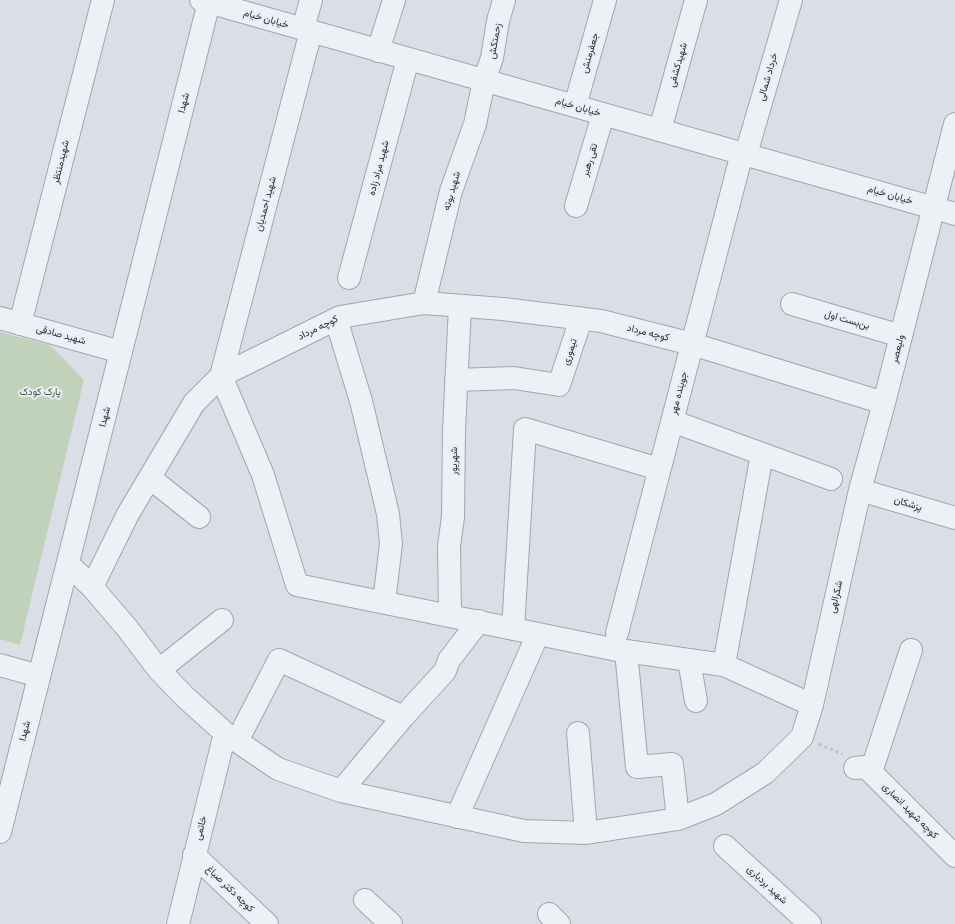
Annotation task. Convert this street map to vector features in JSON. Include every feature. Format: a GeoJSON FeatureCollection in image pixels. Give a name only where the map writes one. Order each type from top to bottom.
{"type":"FeatureCollection","features":[{"type":"Feature","properties":{"kind":"street","name":"شهیدمنتظر"},"geometry":{"type":"LineString","coordinates":[[10,321],[102,0]]}},
{"type":"Feature","properties":{"kind":"street","name":"شهید احمدیان"},"geometry":{"type":"LineString","coordinates":[[221,376],[307,30],[311,0]]}},
{"type":"Feature","properties":{"kind":"street"},"geometry":{"type":"LineString","coordinates":[[378,50],[394,0]]}},
{"type":"Feature","properties":{"kind":"street","name":"زحمتکش"},"geometry":{"type":"LineString","coordinates":[[484,81],[492,58],[498,21],[504,0]]}},
{"type":"Feature","properties":{"kind":"street","name":"جعفرمنش"},"geometry":{"type":"LineString","coordinates":[[575,106],[605,0]]}},
{"type":"Feature","properties":{"kind":"street","name":"شهیدکشفی"},"geometry":{"type":"LineString","coordinates":[[660,130],[696,0]]}},
{"type":"Feature","properties":{"kind":"street","name":"خرداد شمالی"},"geometry":{"type":"LineString","coordinates":[[744,154],[791,0]]}},
{"type":"Feature","properties":{"kind":"street","name":"خیابان خیام"},"geometry":{"type":"LineString","coordinates":[[205,1],[239,5],[307,30],[955,214]]}},
{"type":"Feature","properties":{"kind":"street","name":"شهدا"},"geometry":{"type":"LineString","coordinates":[[0,832],[121,352],[205,1]]}},
{"type":"Feature","properties":{"kind":"street","name":"شهید مراد زاده"},"geometry":{"type":"LineString","coordinates":[[350,278],[408,59]]}},
{"type":"Feature","properties":{"kind":"street","name":"شهید بوته"},"geometry":{"type":"LineString","coordinates":[[424,303],[450,191],[475,124],[484,81]]}},
{"type":"Feature","properties":{"kind":"street","name":"تقی رهبر"},"geometry":{"type":"LineString","coordinates":[[576,206],[603,115]]}},
{"type":"Feature","properties":{"kind":"street","name":"ولیعصر"},"geometry":{"type":"LineString","coordinates":[[860,490],[884,403],[955,124]]}},
{"type":"Feature","properties":{"kind":"street","name":"جوینده مهر"},"geometry":{"type":"LineString","coordinates":[[621,642],[659,469],[744,154]]}},
{"type":"Feature","properties":{"kind":"street","name":"کوچه مرداد"},"geometry":{"type":"LineString","coordinates":[[92,587],[128,514],[194,403],[221,376],[340,317],[424,303],[503,309],[601,321],[692,344],[884,403]]}},
{"type":"Feature","properties":{"kind":"street","name":"بن‌بست اول"},"geometry":{"type":"LineString","coordinates":[[792,304],[901,336]]}},
{"type":"Feature","properties":{"kind":"street","name":"شهریور"},"geometry":{"type":"LineString","coordinates":[[450,616],[449,546],[453,517],[456,380],[460,306]]}},
{"type":"Feature","properties":{"kind":"street"},"geometry":{"type":"LineString","coordinates":[[336,319],[361,401],[388,514],[391,544],[384,602]]}},
{"type":"Feature","properties":{"kind":"street","name":"تیموری"},"geometry":{"type":"LineString","coordinates":[[456,380],[514,378],[558,385],[581,319]]}},
{"type":"Feature","properties":{"kind":"street","name":"شهید صادقی"},"geometry":{"type":"LineString","coordinates":[[10,321],[121,352]]}},
{"type":"Feature","properties":{"kind":"street"},"geometry":{"type":"LineString","coordinates":[[221,376],[262,475],[297,585],[538,634],[621,642],[689,660],[724,665],[812,705]]}},
{"type":"Feature","properties":{"kind":"street"},"geometry":{"type":"LineString","coordinates":[[672,421],[831,479]]}},
{"type":"Feature","properties":{"kind":"street"},"geometry":{"type":"LineString","coordinates":[[513,628],[526,430],[659,469]]}},
{"type":"Feature","properties":{"kind":"street"},"geometry":{"type":"LineString","coordinates":[[724,665],[762,454]]}},
{"type":"Feature","properties":{"kind":"street"},"geometry":{"type":"LineString","coordinates":[[150,478],[199,517]]}},
{"type":"Feature","properties":{"kind":"street","name":"پزشکان"},"geometry":{"type":"LineString","coordinates":[[860,490],[954,516]]}},
{"type":"Feature","properties":{"kind":"street","name":"شکرالهی"},"geometry":{"type":"LineString","coordinates":[[802,737],[812,705],[860,490]]}},
{"type":"Feature","properties":{"kind":"street"},"geometry":{"type":"LineString","coordinates":[[68,564],[92,587],[127,628],[159,670],[185,697],[231,737],[278,769],[341,791],[524,831],[586,833],[678,819],[716,804],[765,774],[802,737]]}},
{"type":"Feature","properties":{"kind":"street"},"geometry":{"type":"LineString","coordinates":[[159,670],[222,620]]}},
{"type":"Feature","properties":{"kind":"street"},"geometry":{"type":"LineString","coordinates":[[341,791],[403,717],[445,672],[449,660],[479,621]]}},
{"type":"Feature","properties":{"kind":"street"},"geometry":{"type":"LineString","coordinates":[[458,817],[538,634]]}},
{"type":"Feature","properties":{"kind":"street"},"geometry":{"type":"LineString","coordinates":[[621,642],[637,767],[672,764],[678,819]]}},
{"type":"Feature","properties":{"kind":"street"},"geometry":{"type":"LineString","coordinates":[[864,769],[911,650]]}},
{"type":"Feature","properties":{"kind":"street","name":"خاتمی"},"geometry":{"type":"LineString","coordinates":[[178,924],[194,855],[231,737],[279,660],[403,717]]}},
{"type":"Feature","properties":{"kind":"street"},"geometry":{"type":"LineString","coordinates":[[689,660],[696,702]]}},
{"type":"Feature","properties":{"kind":"street"},"geometry":{"type":"LineString","coordinates":[[0,665],[39,676]]}},
{"type":"Feature","properties":{"kind":"street"},"geometry":{"type":"LineString","coordinates":[[578,733],[586,833]]}},
{"type":"Feature","properties":{"kind":"street","name":"کوچه شهید انصاری"},"geometry":{"type":"LineString","coordinates":[[864,769],[955,856]]}},
{"type":"Feature","properties":{"kind":"street","name":"شهید بردباری"},"geometry":{"type":"LineString","coordinates":[[725,846],[810,924]]}},
{"type":"Feature","properties":{"kind":"street","name":"کوچه دکتر صباغ"},"geometry":{"type":"LineString","coordinates":[[194,855],[267,924]]}},
{"type":"Feature","properties":{"kind":"street"},"geometry":{"type":"LineString","coordinates":[[365,900],[391,924]]}},
{"type":"Feature","properties":{"kind":"path"},"geometry":{"type":"LineString","coordinates":[[802,737],[844,755],[864,769]]}},
{"type":"Feature","properties":{"kind":"green space","name":"پارک کودک"},"geometry":{"type":"Polygon","coordinates":[[[0,332],[50,345],[84,380],[20,645],[0,639],[0,332]]]}}]}
